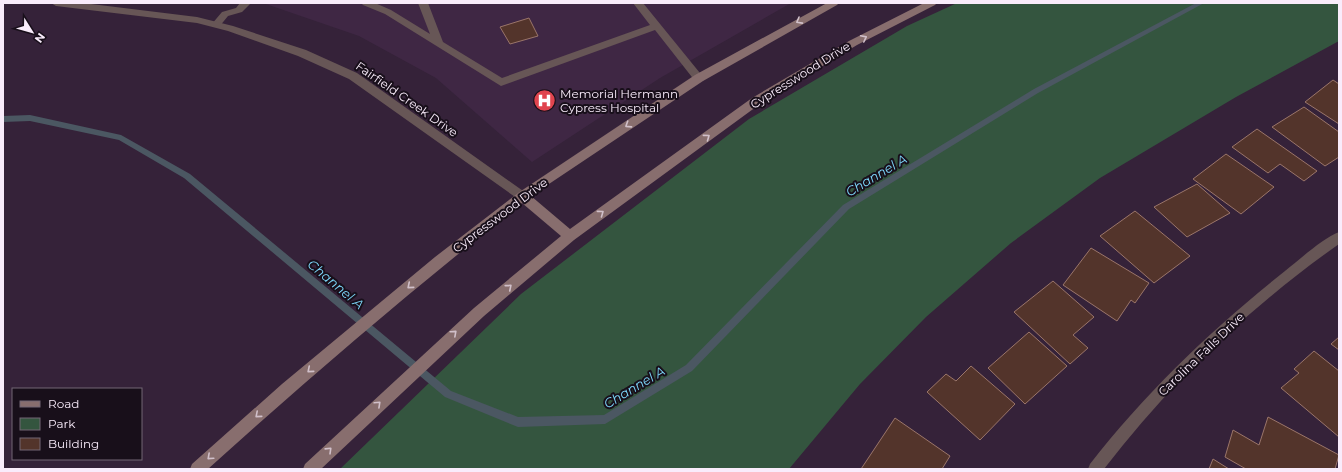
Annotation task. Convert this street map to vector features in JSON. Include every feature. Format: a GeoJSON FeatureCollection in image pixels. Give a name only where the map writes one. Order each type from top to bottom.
{"type":"FeatureCollection","features":[{"type":"Feature","properties":{"kind":"main road","name":"Cypresswood Drive"},"geometry":{"type":"LineString","coordinates":[[197,469],[287,389],[439,261],[522,196],[699,78],[834,3]]}},
{"type":"Feature","properties":{"kind":"main road","name":"Cypresswood Drive"},"geometry":{"type":"LineString","coordinates":[[310,469],[478,312],[570,236],[756,101],[853,43],[932,3]]}},
{"type":"Feature","properties":{"kind":"main road"},"geometry":{"type":"LineString","coordinates":[[522,196],[570,236]]}},
{"type":"Feature","properties":{"kind":"street","name":"Fairfield Creek Drive"},"geometry":{"type":"LineString","coordinates":[[56,3],[197,20],[216,24],[302,53],[353,76],[522,196]]}},
{"type":"Feature","properties":{"kind":"street"},"geometry":{"type":"LineString","coordinates":[[225,14],[221,9],[227,3]]}},
{"type":"Feature","properties":{"kind":"street"},"geometry":{"type":"LineString","coordinates":[[216,24],[225,14],[239,10],[246,3]]}},
{"type":"Feature","properties":{"kind":"street"},"geometry":{"type":"LineString","coordinates":[[366,3],[388,12],[501,82],[657,26]]}},
{"type":"Feature","properties":{"kind":"street"},"geometry":{"type":"LineString","coordinates":[[423,3],[440,43]]}},
{"type":"Feature","properties":{"kind":"street"},"geometry":{"type":"LineString","coordinates":[[638,3],[699,78]]}},
{"type":"Feature","properties":{"kind":"street","name":"Carolina Falls Drive"},"geometry":{"type":"LineString","coordinates":[[1095,469],[1112,447],[1152,402],[1212,340],[1277,285],[1339,237]]}},
{"type":"Feature","properties":{"kind":"shaded area","name":"Memorial Hermann Cypress Hospital"},"geometry":{"type":"Polygon","coordinates":[[[263,3],[791,3],[660,78],[532,162],[436,78],[359,36],[263,3]]]}},
{"type":"Feature","properties":{"kind":"green space"},"geometry":{"type":"Polygon","coordinates":[[[957,3],[1339,3],[1339,41],[1236,97],[1100,178],[1011,243],[926,317],[860,384],[789,469],[340,469],[521,294],[749,119],[907,26],[957,3]]]}},
{"type":"Feature","properties":{"kind":"building"},"geometry":{"type":"Polygon","coordinates":[[[529,18],[538,36],[510,44],[500,27],[529,18]]]}},
{"type":"Feature","properties":{"kind":"building"},"geometry":{"type":"Polygon","coordinates":[[[1333,80],[1339,84],[1339,124],[1305,102],[1333,80]]]}},
{"type":"Feature","properties":{"kind":"building"},"geometry":{"type":"Polygon","coordinates":[[[1304,107],[1339,132],[1339,157],[1325,166],[1272,127],[1304,107]]]}},
{"type":"Feature","properties":{"kind":"building"},"geometry":{"type":"Polygon","coordinates":[[[1257,129],[1317,171],[1304,181],[1280,164],[1268,173],[1232,147],[1257,129]]]}},
{"type":"Feature","properties":{"kind":"building"},"geometry":{"type":"Polygon","coordinates":[[[1226,154],[1274,187],[1241,214],[1193,179],[1226,154]]]}},
{"type":"Feature","properties":{"kind":"building"},"geometry":{"type":"Polygon","coordinates":[[[1197,184],[1230,213],[1187,237],[1154,207],[1197,184]]]}},
{"type":"Feature","properties":{"kind":"building"},"geometry":{"type":"Polygon","coordinates":[[[1135,211],[1190,256],[1154,283],[1100,236],[1135,211]]]}},
{"type":"Feature","properties":{"kind":"building"},"geometry":{"type":"Polygon","coordinates":[[[1091,248],[1149,283],[1135,303],[1131,300],[1117,321],[1063,285],[1091,248]]]}},
{"type":"Feature","properties":{"kind":"building"},"geometry":{"type":"Polygon","coordinates":[[[1053,281],[1094,317],[1073,335],[1088,348],[1070,364],[1014,312],[1053,281]]]}},
{"type":"Feature","properties":{"kind":"building"},"geometry":{"type":"Polygon","coordinates":[[[1029,332],[1067,366],[1025,404],[988,368],[1029,332]]]}},
{"type":"Feature","properties":{"kind":"building"},"geometry":{"type":"Polygon","coordinates":[[[1339,337],[1339,350],[1331,344],[1339,337]]]}},
{"type":"Feature","properties":{"kind":"building"},"geometry":{"type":"Polygon","coordinates":[[[1314,351],[1339,371],[1339,437],[1281,388],[1299,373],[1294,369],[1314,351]]]}},
{"type":"Feature","properties":{"kind":"building"},"geometry":{"type":"Polygon","coordinates":[[[971,366],[1015,404],[980,440],[927,392],[946,374],[956,381],[971,366]]]}},
{"type":"Feature","properties":{"kind":"building"},"geometry":{"type":"Polygon","coordinates":[[[1268,417],[1339,455],[1335,469],[1246,469],[1225,457],[1233,430],[1259,445],[1268,417]]]}},
{"type":"Feature","properties":{"kind":"building"},"geometry":{"type":"Polygon","coordinates":[[[895,418],[950,456],[942,469],[861,469],[895,418]]]}},
{"type":"Feature","properties":{"kind":"building"},"geometry":{"type":"Polygon","coordinates":[[[1213,459],[1229,469],[1209,469],[1213,459]]]}},
{"type":"Feature","properties":{"kind":"waterway","name":"Channel A"},"geometry":{"type":"LineString","coordinates":[[3,119],[30,118],[121,138],[187,176],[448,394],[518,422],[605,419],[689,368],[846,207],[1036,91],[1201,3]]}},
{"type":"Feature","properties":{"kind":"place","name":"Memorial Hermann Cypress Hospital"},"geometry":{"type":"Point","coordinates":[544,100]}}]}
